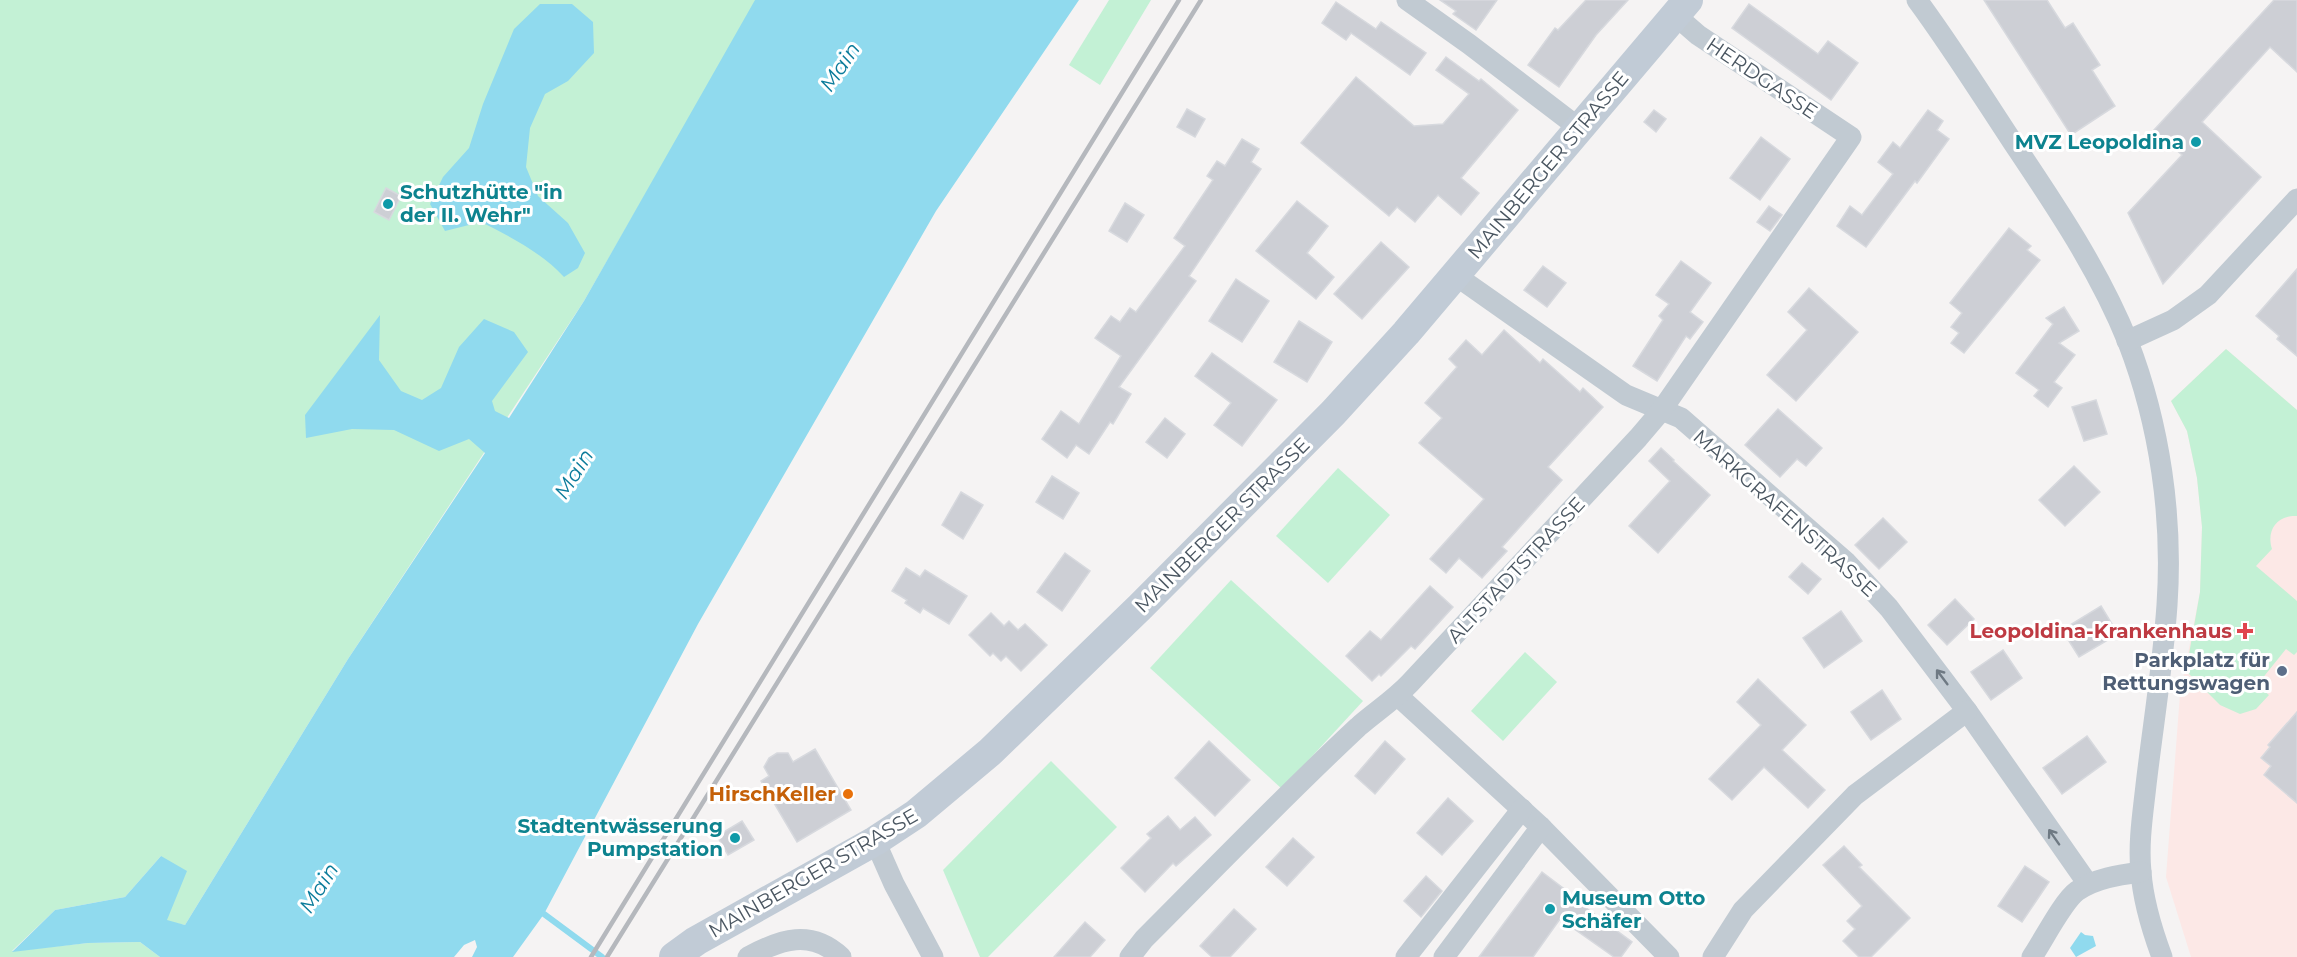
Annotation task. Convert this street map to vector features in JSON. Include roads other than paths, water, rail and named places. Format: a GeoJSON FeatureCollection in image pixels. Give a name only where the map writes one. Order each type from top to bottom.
{"type":"FeatureCollection","features":[{"type":"Feature","properties":{"kind":"main road","name":"MAINBERGER STRASSE"},"geometry":{"type":"LineString","coordinates":[[674,957],[706,936],[875,841],[916,814],[965,774],[1140,607],[1333,414],[1682,7]]}},
{"type":"Feature","properties":{"kind":"street"},"geometry":{"type":"LineString","coordinates":[[1407,0],[1470,44],[1579,128]]}},
{"type":"Feature","properties":{"kind":"street"},"geometry":{"type":"LineString","coordinates":[[1917,0],[2040,183],[2080,248],[2127,341],[2137,368],[2157,442],[2166,507],[2167,605],[2141,833],[2140,872],[2151,926],[2162,957]]}},
{"type":"Feature","properties":{"kind":"street","name":"HERDGASSE"},"geometry":{"type":"LineString","coordinates":[[1682,7],[1698,35],[1851,138]]}},
{"type":"Feature","properties":{"kind":"street","name":"ALTSTADTSTRASSE"},"geometry":{"type":"LineString","coordinates":[[1130,957],[1143,939],[1245,837],[1360,726],[1398,696],[1661,411],[1851,138]]}},
{"type":"Feature","properties":{"kind":"street"},"geometry":{"type":"LineString","coordinates":[[2127,341],[2173,320],[2208,296],[2297,199]]}},
{"type":"Feature","properties":{"kind":"street","name":"MARKGRAFENSTRASSE"},"geometry":{"type":"LineString","coordinates":[[1455,274],[1626,395],[1681,418],[1846,562],[1889,608],[1967,711],[2088,884]]}},
{"type":"Feature","properties":{"kind":"street"},"geometry":{"type":"LineString","coordinates":[[1398,696],[1541,827],[1669,957]]}},
{"type":"Feature","properties":{"kind":"street"},"geometry":{"type":"LineString","coordinates":[[1713,957],[1743,910],[1856,795],[1967,711]]}},
{"type":"Feature","properties":{"kind":"street"},"geometry":{"type":"LineString","coordinates":[[1406,957],[1522,809]]}},
{"type":"Feature","properties":{"kind":"street"},"geometry":{"type":"LineString","coordinates":[[1444,957],[1541,827]]}},
{"type":"Feature","properties":{"kind":"street"},"geometry":{"type":"LineString","coordinates":[[875,841],[894,884],[933,957]]}},
{"type":"Feature","properties":{"kind":"street"},"geometry":{"type":"LineString","coordinates":[[2032,957],[2075,892],[2088,884],[2108,877],[2140,872]]}},
{"type":"Feature","properties":{"kind":"street"},"geometry":{"type":"LineString","coordinates":[[748,957],[781,942],[799,939],[815,940],[832,948],[841,957]]}},
{"type":"Feature","properties":{"kind":"water","name":"Main"},"geometry":{"type":"Polygon","coordinates":[[[755,0],[1079,0],[936,211],[698,624],[544,914],[513,957],[472,957],[477,947],[475,940],[464,945],[454,957],[160,957],[140,942],[88,943],[12,952],[55,910],[125,897],[161,856],[187,871],[167,920],[185,925],[348,659],[485,453],[469,439],[439,451],[394,430],[352,429],[306,438],[305,415],[380,315],[379,360],[401,391],[422,400],[441,388],[459,347],[484,319],[514,332],[528,352],[492,401],[495,411],[509,418],[584,301],[755,0]]]}},
{"type":"Feature","properties":{"kind":"water"},"geometry":{"type":"Polygon","coordinates":[[[540,4],[572,4],[593,22],[594,53],[568,81],[545,94],[530,128],[526,167],[538,196],[568,223],[585,253],[578,268],[564,277],[536,253],[481,222],[445,231],[430,204],[443,177],[469,148],[483,104],[514,29],[540,4]]]}},
{"type":"Feature","properties":{"kind":"water"},"geometry":{"type":"Polygon","coordinates":[[[2081,932],[2093,936],[2096,946],[2076,957],[2070,948],[2081,932]]]}},
{"type":"Feature","properties":{"kind":"waterway"},"geometry":{"type":"LineString","coordinates":[[544,914],[602,957]]}},
{"type":"Feature","properties":{"kind":"railway"},"geometry":{"type":"LineString","coordinates":[[591,957],[1179,0]]}},
{"type":"Feature","properties":{"kind":"railway"},"geometry":{"type":"LineString","coordinates":[[607,957],[1201,0]]}},
{"type":"Feature","properties":{"kind":"place","name":"MVZ Leopoldina"},"geometry":{"type":"Point","coordinates":[2196,142]}},
{"type":"Feature","properties":{"kind":"place","name":"Schutzhütte \"in der II. Wehr\""},"geometry":{"type":"Point","coordinates":[388,204]}},
{"type":"Feature","properties":{"kind":"place","name":"Leopoldina-Krankenhaus"},"geometry":{"type":"Point","coordinates":[2245,631]}},
{"type":"Feature","properties":{"kind":"place","name":"Parkplatz für Rettungswagen"},"geometry":{"type":"Point","coordinates":[2282,671]}},
{"type":"Feature","properties":{"kind":"place","name":"HirschKeller"},"geometry":{"type":"Point","coordinates":[848,794]}},
{"type":"Feature","properties":{"kind":"place","name":"Stadtentwässerung Pumpstation"},"geometry":{"type":"Point","coordinates":[735,838]}},
{"type":"Feature","properties":{"kind":"place","name":"Museum Otto Schäfer"},"geometry":{"type":"Point","coordinates":[1550,909]}}]}
